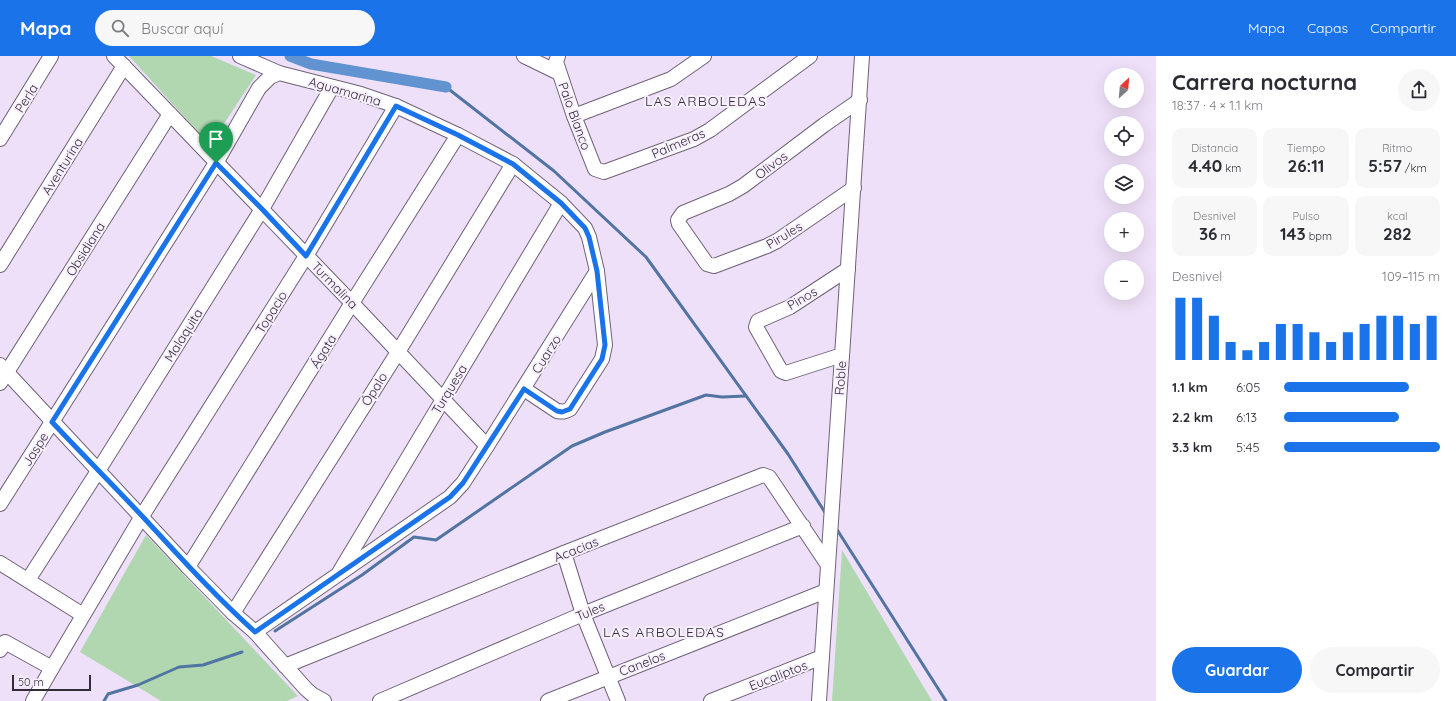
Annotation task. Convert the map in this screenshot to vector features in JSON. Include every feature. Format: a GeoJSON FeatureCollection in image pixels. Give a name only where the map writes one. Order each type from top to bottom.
{"type":"FeatureCollection","features":[{"type":"Feature","properties":{"kind":"street","name":"Perla"},"geometry":{"type":"LineString","coordinates":[[0,139],[51,56]]}},
{"type":"Feature","properties":{"kind":"street","name":"Aguamarina"},"geometry":{"type":"LineString","coordinates":[[240,56],[279,73],[361,94],[396,106],[458,135],[513,164],[561,203],[585,228],[589,237],[597,271],[605,345],[602,359],[570,409],[566,411],[557,411],[524,389]]}},
{"type":"Feature","properties":{"kind":"street"},"geometry":{"type":"LineString","coordinates":[[524,56],[559,73]]}},
{"type":"Feature","properties":{"kind":"street"},"geometry":{"type":"LineString","coordinates":[[574,116],[671,79],[704,56]]}},
{"type":"Feature","properties":{"kind":"street","name":"Palmeras"},"geometry":{"type":"LineString","coordinates":[[598,171],[604,172],[694,139],[724,121],[810,56]]}},
{"type":"Feature","properties":{"kind":"street","name":"Roble"},"geometry":{"type":"LineString","coordinates":[[819,701],[862,56]]}},
{"type":"Feature","properties":{"kind":"street","name":"Palo Blanco"},"geometry":{"type":"LineString","coordinates":[[557,58],[556,62],[559,73],[574,116],[595,169],[598,171]]}},
{"type":"Feature","properties":{"kind":"street","name":"Turmalina"},"geometry":{"type":"LineString","coordinates":[[119,61],[352,303],[487,446]]}},
{"type":"Feature","properties":{"kind":"street","name":"Aventurina"},"geometry":{"type":"LineString","coordinates":[[0,265],[119,61]]}},
{"type":"Feature","properties":{"kind":"street","name":"Jaspe"},"geometry":{"type":"LineString","coordinates":[[0,504],[216,163],[259,88],[270,77],[279,73]]}},
{"type":"Feature","properties":{"kind":"street","name":"Malaquita"},"geometry":{"type":"LineString","coordinates":[[28,580],[262,209],[332,87]]}},
{"type":"Feature","properties":{"kind":"street","name":"Olivos"},"geometry":{"type":"LineString","coordinates":[[707,264],[679,224],[678,220],[683,213],[730,194],[743,186],[860,100]]}},
{"type":"Feature","properties":{"kind":"street","name":"Topacio"},"geometry":{"type":"LineString","coordinates":[[34,701],[142,516],[306,256],[396,106]]}},
{"type":"Feature","properties":{"kind":"street","name":"Obsidiana"},"geometry":{"type":"LineString","coordinates":[[2,373],[170,114]]}},
{"type":"Feature","properties":{"kind":"street","name":"Ágata"},"geometry":{"type":"LineString","coordinates":[[188,567],[458,135]]}},
{"type":"Feature","properties":{"kind":"street","name":"Ópalo"},"geometry":{"type":"LineString","coordinates":[[233,613],[398,352],[513,164]]}},
{"type":"Feature","properties":{"kind":"street","name":"Pirules"},"geometry":{"type":"LineString","coordinates":[[707,264],[714,266],[772,243],[854,188]]}},
{"type":"Feature","properties":{"kind":"street","name":"Turquesa"},"geometry":{"type":"LineString","coordinates":[[338,575],[561,203]]}},
{"type":"Feature","properties":{"kind":"street","name":"Pinos"},"geometry":{"type":"LineString","coordinates":[[842,355],[786,374],[781,371],[756,325],[758,322],[804,299],[848,269]]}},
{"type":"Feature","properties":{"kind":"street","name":"Cuarzo"},"geometry":{"type":"LineString","coordinates":[[255,632],[450,497],[463,483],[524,389],[597,271]]}},
{"type":"Feature","properties":{"kind":"street"},"geometry":{"type":"LineString","coordinates":[[2,373],[52,422],[142,516],[188,567],[233,613],[255,632],[306,689],[324,701]]}},
{"type":"Feature","properties":{"kind":"street","name":"Acacias"},"geometry":{"type":"LineString","coordinates":[[285,666],[564,553],[763,475],[769,477],[828,565]]}},
{"type":"Feature","properties":{"kind":"street","name":"Tules"},"geometry":{"type":"LineString","coordinates":[[380,701],[583,614],[803,526]]}},
{"type":"Feature","properties":{"kind":"street"},"geometry":{"type":"LineString","coordinates":[[564,553],[583,614],[618,701]]}},
{"type":"Feature","properties":{"kind":"street"},"geometry":{"type":"LineString","coordinates":[[0,563],[83,615]]}},
{"type":"Feature","properties":{"kind":"street","name":"Canelos"},"geometry":{"type":"LineString","coordinates":[[548,701],[826,591]]}},
{"type":"Feature","properties":{"kind":"street"},"geometry":{"type":"LineString","coordinates":[[2,644],[52,668]]}},
{"type":"Feature","properties":{"kind":"street","name":"Eucaliptos"},"geometry":{"type":"LineString","coordinates":[[711,701],[822,657]]}},
{"type":"Feature","properties":{"kind":"green space"},"geometry":{"type":"Polygon","coordinates":[[[129,56],[211,56],[256,75],[210,145],[129,56]]]}},
{"type":"Feature","properties":{"kind":"green space"},"geometry":{"type":"Polygon","coordinates":[[[146,535],[298,696],[287,701],[161,701],[80,652],[146,535]]]}},
{"type":"Feature","properties":{"kind":"green space"},"geometry":{"type":"Polygon","coordinates":[[[842,550],[932,701],[832,701],[842,550]]]}},
{"type":"Feature","properties":{"kind":"waterway"},"geometry":{"type":"LineString","coordinates":[[290,56],[311,64],[446,87]]}},
{"type":"Feature","properties":{"kind":"waterway"},"geometry":{"type":"LineString","coordinates":[[446,87],[554,171],[646,257],[788,454],[826,514]]}},
{"type":"Feature","properties":{"kind":"waterway"},"geometry":{"type":"LineString","coordinates":[[275,631],[362,575],[414,537],[436,540],[572,446],[605,432],[706,395],[722,397],[746,396]]}},
{"type":"Feature","properties":{"kind":"waterway"},"geometry":{"type":"LineString","coordinates":[[836,528],[946,701]]}},
{"type":"Feature","properties":{"kind":"waterway"},"geometry":{"type":"LineString","coordinates":[[104,701],[108,694],[138,685],[179,667],[203,665],[242,652]]}},
{"type":"Feature","properties":{"kind":"district","name":"LAS ARBOLEDAS"},"geometry":{"type":"Point","coordinates":[706,101]}},
{"type":"Feature","properties":{"kind":"district","name":"LAS ARBOLEDAS"},"geometry":{"type":"Point","coordinates":[664,632]}},
{"type":"Feature","properties":{"kind":"route"},"geometry":{"type":"LineString","coordinates":[[396,106],[458,135],[513,164],[561,203],[585,228],[589,237],[597,271],[605,345],[602,359],[570,409],[562,412],[557,411],[524,389],[463,483],[450,497],[255,632],[233,613],[188,567],[142,516],[52,422],[216,163],[306,256],[396,106]]}}]}
